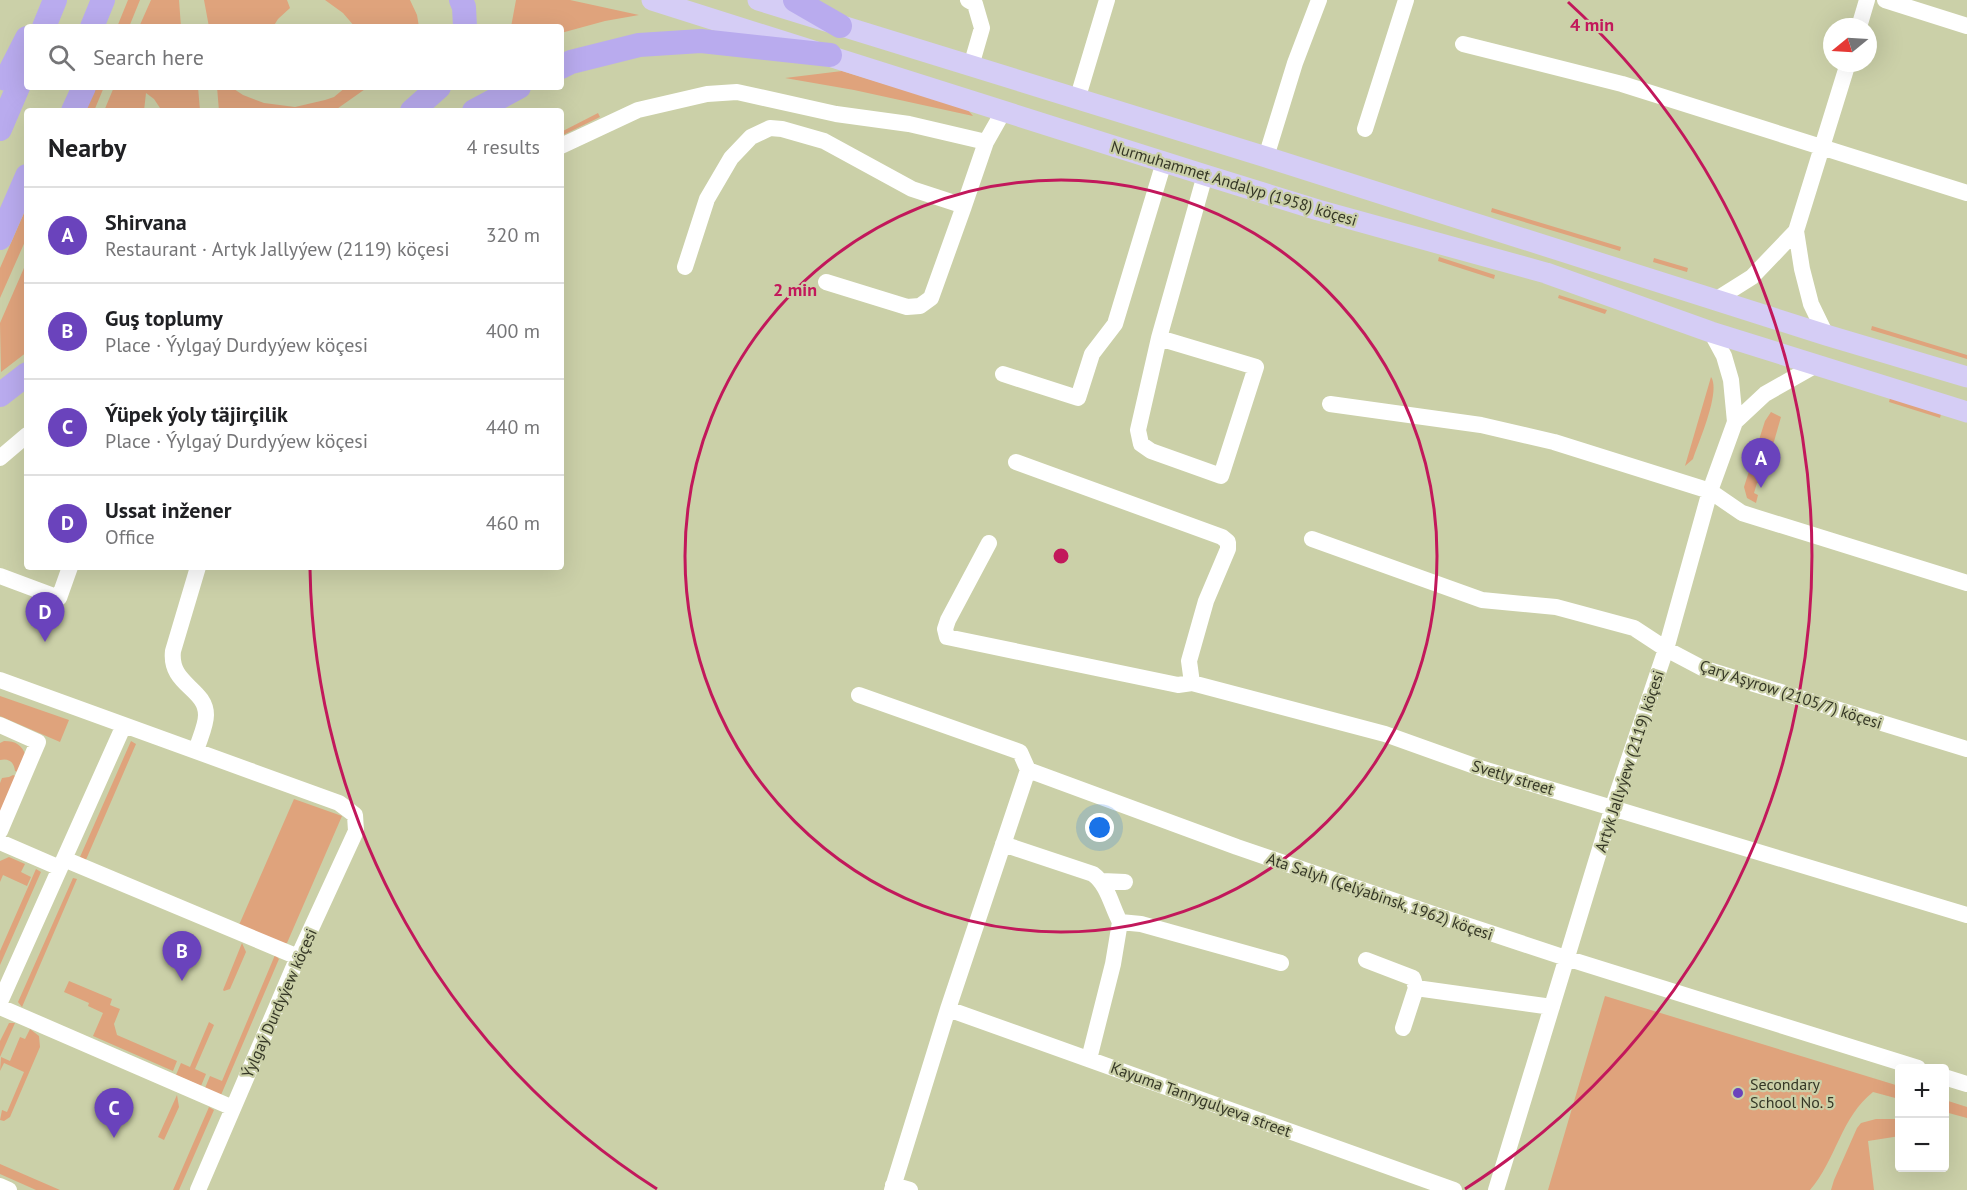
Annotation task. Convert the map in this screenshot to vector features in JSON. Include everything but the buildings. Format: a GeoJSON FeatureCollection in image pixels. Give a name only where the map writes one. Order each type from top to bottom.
{"type":"FeatureCollection","features":[{"type":"Feature","properties":{"kind":"highway"},"geometry":{"type":"LineString","coordinates":[[461,0],[465,24]]}},
{"type":"Feature","properties":{"kind":"highway"},"geometry":{"type":"LineString","coordinates":[[795,0],[840,26]]}},
{"type":"Feature","properties":{"kind":"highway"},"geometry":{"type":"LineString","coordinates":[[39,24],[50,12]]}},
{"type":"Feature","properties":{"kind":"highway"},"geometry":{"type":"LineString","coordinates":[[564,66],[639,45],[701,41],[830,55]]}},
{"type":"Feature","properties":{"kind":"highway"},"geometry":{"type":"LineString","coordinates":[[0,91],[24,44]]}},
{"type":"Feature","properties":{"kind":"highway"},"geometry":{"type":"LineString","coordinates":[[0,129],[24,73]]}},
{"type":"Feature","properties":{"kind":"highway"},"geometry":{"type":"LineString","coordinates":[[56,108],[65,90]]}},
{"type":"Feature","properties":{"kind":"highway"},"geometry":{"type":"LineString","coordinates":[[74,108],[83,90]]}},
{"type":"Feature","properties":{"kind":"highway"},"geometry":{"type":"LineString","coordinates":[[415,108],[436,90]]}},
{"type":"Feature","properties":{"kind":"highway"},"geometry":{"type":"LineString","coordinates":[[480,108],[513,90]]}},
{"type":"Feature","properties":{"kind":"highway"},"geometry":{"type":"LineString","coordinates":[[0,238],[24,183]]}},
{"type":"Feature","properties":{"kind":"highway"},"geometry":{"type":"LineString","coordinates":[[0,395],[24,376]]}},
{"type":"Feature","properties":{"kind":"main road","name":"Nurmuhammet Andalyp (1958) köçesi"},"geometry":{"type":"LineString","coordinates":[[652,0],[1329,213],[1546,273],[1711,332],[1967,412]]}},
{"type":"Feature","properties":{"kind":"main road","name":"Nurmuhammet Andalyp (1958) köçesi"},"geometry":{"type":"LineString","coordinates":[[758,0],[1266,157],[1826,335],[1967,376]]}},
{"type":"Feature","properties":{"kind":"street"},"geometry":{"type":"LineString","coordinates":[[968,0],[975,4],[982,28],[971,66]]}},
{"type":"Feature","properties":{"kind":"street"},"geometry":{"type":"LineString","coordinates":[[1077,100],[1107,0]]}},
{"type":"Feature","properties":{"kind":"street"},"geometry":{"type":"LineString","coordinates":[[1266,157],[1295,63],[1319,0]]}},
{"type":"Feature","properties":{"kind":"street"},"geometry":{"type":"LineString","coordinates":[[1365,129],[1406,0]]}},
{"type":"Feature","properties":{"kind":"street"},"geometry":{"type":"LineString","coordinates":[[1862,18],[1867,0]]}},
{"type":"Feature","properties":{"kind":"street"},"geometry":{"type":"LineString","coordinates":[[1886,0],[1967,26]]}},
{"type":"Feature","properties":{"kind":"street"},"geometry":{"type":"LineString","coordinates":[[1463,44],[1622,84],[1967,193]]}},
{"type":"Feature","properties":{"kind":"street"},"geometry":{"type":"LineString","coordinates":[[1826,335],[1812,304],[1802,269],[1796,231],[1845,72]]}},
{"type":"Feature","properties":{"kind":"street"},"geometry":{"type":"LineString","coordinates":[[564,145],[638,110],[707,94],[737,92],[836,114],[909,124],[986,142]]}},
{"type":"Feature","properties":{"kind":"street"},"geometry":{"type":"LineString","coordinates":[[826,282],[907,308],[920,306],[931,298],[986,142],[1003,112]]}},
{"type":"Feature","properties":{"kind":"street"},"geometry":{"type":"LineString","coordinates":[[685,267],[707,199],[731,158],[752,137],[770,128],[782,129],[824,141],[912,189],[964,206]]}},
{"type":"Feature","properties":{"kind":"street"},"geometry":{"type":"LineString","coordinates":[[1003,374],[1078,398],[1092,354],[1115,324],[1164,162]]}},
{"type":"Feature","properties":{"kind":"street"},"geometry":{"type":"LineString","coordinates":[[1159,338],[1256,366],[1221,476],[1151,451],[1141,444],[1138,430],[1159,338],[1205,175]]}},
{"type":"Feature","properties":{"kind":"street"},"geometry":{"type":"LineString","coordinates":[[1717,299],[1752,277],[1796,231]]}},
{"type":"Feature","properties":{"kind":"street","name":"Artyk Jallyýew (2119) köçesi"},"geometry":{"type":"LineString","coordinates":[[1496,1190],[1613,806],[1666,649],[1710,491],[1735,422],[1731,380],[1724,356],[1711,332]]}},
{"type":"Feature","properties":{"kind":"street"},"geometry":{"type":"LineString","coordinates":[[1735,422],[1765,394],[1816,365]]}},
{"type":"Feature","properties":{"kind":"street"},"geometry":{"type":"LineString","coordinates":[[1330,404],[1481,425],[1554,442],[1710,491],[1742,513],[1967,583]]}},
{"type":"Feature","properties":{"kind":"street"},"geometry":{"type":"LineString","coordinates":[[0,458],[24,438]]}},
{"type":"Feature","properties":{"kind":"street"},"geometry":{"type":"LineString","coordinates":[[1016,462],[1222,537],[1228,542],[1228,549],[1206,601],[1189,661],[1192,683]]}},
{"type":"Feature","properties":{"kind":"street","name":"Çary Aşyrow (2105/7) köçesi"},"geometry":{"type":"LineString","coordinates":[[1312,538],[1482,600],[1556,607],[1634,628],[1666,649],[1702,668],[1967,749]]}},
{"type":"Feature","properties":{"kind":"street","name":"Svetly street"},"geometry":{"type":"LineString","coordinates":[[989,543],[948,620],[945,629],[947,637],[1178,685],[1192,683],[1385,734],[1483,769],[1613,806],[1967,915]]}},
{"type":"Feature","properties":{"kind":"street"},"geometry":{"type":"LineString","coordinates":[[0,576],[59,598],[69,570]]}},
{"type":"Feature","properties":{"kind":"street"},"geometry":{"type":"LineString","coordinates":[[0,680],[196,751],[207,718],[206,707],[202,700],[178,677],[172,662],[173,651],[197,570]]}},
{"type":"Feature","properties":{"kind":"street","name":"Ata Salyh (Çelýabinsk, 1962) köçesi"},"geometry":{"type":"LineString","coordinates":[[859,695],[1020,752],[1028,770],[1237,848],[1566,958],[1905,1064]]}},
{"type":"Feature","properties":{"kind":"street"},"geometry":{"type":"LineString","coordinates":[[0,725],[38,742],[0,831]]}},
{"type":"Feature","properties":{"kind":"street"},"geometry":{"type":"LineString","coordinates":[[0,1002],[124,725]]}},
{"type":"Feature","properties":{"kind":"street","name":"Ýylgaý Durdyýew köçesi"},"geometry":{"type":"LineString","coordinates":[[196,751],[339,803],[355,815],[356,831],[298,957],[198,1190]]}},
{"type":"Feature","properties":{"kind":"street"},"geometry":{"type":"LineString","coordinates":[[910,1190],[893,1188],[948,1009],[1028,770]]}},
{"type":"Feature","properties":{"kind":"street"},"geometry":{"type":"LineString","coordinates":[[0,842],[62,863],[298,957]]}},
{"type":"Feature","properties":{"kind":"street"},"geometry":{"type":"LineString","coordinates":[[1004,844],[1093,874],[1102,881],[1120,922],[1113,964],[1089,1059]]}},
{"type":"Feature","properties":{"kind":"street"},"geometry":{"type":"LineString","coordinates":[[1102,881],[1125,882]]}},
{"type":"Feature","properties":{"kind":"street"},"geometry":{"type":"LineString","coordinates":[[1120,922],[1141,924],[1281,963]]}},
{"type":"Feature","properties":{"kind":"street"},"geometry":{"type":"LineString","coordinates":[[1366,960],[1413,978],[1416,988],[1403,1028]]}},
{"type":"Feature","properties":{"kind":"street"},"geometry":{"type":"LineString","coordinates":[[1416,988],[1552,1007]]}},
{"type":"Feature","properties":{"kind":"street"},"geometry":{"type":"LineString","coordinates":[[0,1007],[233,1108]]}},
{"type":"Feature","properties":{"kind":"street","name":"Kayuma Tanrygulyeva street"},"geometry":{"type":"LineString","coordinates":[[948,1009],[1454,1190]]}},
{"type":"Feature","properties":{"kind":"street"},"geometry":{"type":"LineString","coordinates":[[1949,1079],[1967,1084]]}},
{"type":"Feature","properties":{"kind":"street"},"geometry":{"type":"LineString","coordinates":[[0,1186],[9,1190]]}},
{"type":"Feature","properties":{"kind":"shaded area"},"geometry":{"type":"Polygon","coordinates":[[[128,0],[140,0],[130,24],[118,24],[128,0]]]}},
{"type":"Feature","properties":{"kind":"shaded area"},"geometry":{"type":"Polygon","coordinates":[[[151,0],[179,0],[181,24],[140,24],[151,0]]]}},
{"type":"Feature","properties":{"kind":"shaded area"},"geometry":{"type":"Polygon","coordinates":[[[204,0],[287,0],[290,8],[275,24],[208,24],[204,0]]]}},
{"type":"Feature","properties":{"kind":"shaded area"},"geometry":{"type":"Polygon","coordinates":[[[325,0],[410,0],[418,24],[352,24],[343,13],[325,0]]]}},
{"type":"Feature","properties":{"kind":"shaded area"},"geometry":{"type":"Polygon","coordinates":[[[516,0],[570,0],[639,15],[564,32],[564,24],[512,24],[516,0]]]}},
{"type":"Feature","properties":{"kind":"shaded area"},"geometry":{"type":"Polygon","coordinates":[[[842,71],[967,109],[973,116],[854,90],[785,78],[842,71]]]}},
{"type":"Feature","properties":{"kind":"shaded area"},"geometry":{"type":"Polygon","coordinates":[[[90,90],[103,90],[95,108],[82,108],[90,90]]]}},
{"type":"Feature","properties":{"kind":"shaded area"},"geometry":{"type":"Polygon","coordinates":[[[113,90],[198,90],[200,108],[160,108],[146,93],[144,108],[105,108],[113,90]]]}},
{"type":"Feature","properties":{"kind":"shaded area"},"geometry":{"type":"Polygon","coordinates":[[[217,90],[236,90],[264,103],[295,107],[334,97],[342,90],[364,90],[338,108],[219,108],[217,90]]]}},
{"type":"Feature","properties":{"kind":"shaded area"},"geometry":{"type":"Polygon","coordinates":[[[598,113],[600,117],[564,135],[564,130],[598,113]]]}},
{"type":"Feature","properties":{"kind":"shaded area"},"geometry":{"type":"Polygon","coordinates":[[[1492,208],[1621,247],[1620,251],[1491,212],[1492,208]]]}},
{"type":"Feature","properties":{"kind":"shaded area"},"geometry":{"type":"Polygon","coordinates":[[[24,213],[24,244],[0,298],[0,268],[24,213]]]}},
{"type":"Feature","properties":{"kind":"shaded area"},"geometry":{"type":"Polygon","coordinates":[[[1439,257],[1495,275],[1494,279],[1438,261],[1439,257]]]}},
{"type":"Feature","properties":{"kind":"shaded area"},"geometry":{"type":"Polygon","coordinates":[[[1654,258],[1688,268],[1687,272],[1653,262],[1654,258]]]}},
{"type":"Feature","properties":{"kind":"shaded area"},"geometry":{"type":"Polygon","coordinates":[[[24,268],[24,354],[1,372],[0,323],[24,268]]]}},
{"type":"Feature","properties":{"kind":"shaded area"},"geometry":{"type":"Polygon","coordinates":[[[1559,295],[1607,310],[1605,314],[1558,298],[1559,295]]]}},
{"type":"Feature","properties":{"kind":"shaded area"},"geometry":{"type":"Polygon","coordinates":[[[1872,326],[1967,355],[1967,359],[1871,330],[1872,326]]]}},
{"type":"Feature","properties":{"kind":"shaded area"},"geometry":{"type":"Polygon","coordinates":[[[1711,377],[1713,393],[1708,416],[1693,459],[1685,466],[1711,377]]]}},
{"type":"Feature","properties":{"kind":"shaded area"},"geometry":{"type":"Polygon","coordinates":[[[1890,398],[1941,414],[1940,418],[1889,402],[1890,398]]]}},
{"type":"Feature","properties":{"kind":"shaded area"},"geometry":{"type":"Polygon","coordinates":[[[1771,412],[1781,417],[1771,452],[1767,451],[1764,464],[1767,465],[1762,484],[1757,483],[1754,493],[1758,495],[1756,503],[1747,498],[1744,487],[1765,421],[1771,412]]]}},
{"type":"Feature","properties":{"kind":"shaded area"},"geometry":{"type":"Polygon","coordinates":[[[0,696],[69,720],[60,742],[0,716],[0,696]]]}},
{"type":"Feature","properties":{"kind":"shaded area"},"geometry":{"type":"Polygon","coordinates":[[[4,741],[18,744],[26,756],[20,773],[15,771],[10,761],[0,760],[0,743],[4,741]]]}},
{"type":"Feature","properties":{"kind":"shaded area"},"geometry":{"type":"Polygon","coordinates":[[[131,741],[136,744],[85,862],[80,857],[131,741]]]}},
{"type":"Feature","properties":{"kind":"shaded area"},"geometry":{"type":"Polygon","coordinates":[[[13,775],[18,777],[0,817],[0,783],[2,778],[13,775]]]}},
{"type":"Feature","properties":{"kind":"shaded area"},"geometry":{"type":"Polygon","coordinates":[[[294,799],[342,816],[287,943],[282,944],[239,925],[294,799]]]}},
{"type":"Feature","properties":{"kind":"shaded area"},"geometry":{"type":"Polygon","coordinates":[[[9,857],[25,864],[21,872],[31,877],[27,886],[3,875],[0,882],[0,861],[9,857]]]}},
{"type":"Feature","properties":{"kind":"shaded area"},"geometry":{"type":"Polygon","coordinates":[[[36,869],[41,872],[0,965],[0,951],[36,869]]]}},
{"type":"Feature","properties":{"kind":"shaded area"},"geometry":{"type":"Polygon","coordinates":[[[73,878],[77,879],[22,1007],[18,1002],[73,878]]]}},
{"type":"Feature","properties":{"kind":"shaded area"},"geometry":{"type":"Polygon","coordinates":[[[242,943],[246,952],[230,989],[224,991],[223,990],[242,943]]]}},
{"type":"Feature","properties":{"kind":"shaded area"},"geometry":{"type":"Polygon","coordinates":[[[275,955],[279,959],[221,1095],[205,1088],[210,1076],[222,1081],[275,955]]]}},
{"type":"Feature","properties":{"kind":"shaded area"},"geometry":{"type":"Polygon","coordinates":[[[69,981],[112,999],[110,1005],[120,1009],[114,1024],[117,1035],[177,1061],[173,1071],[93,1036],[103,1013],[88,1006],[89,1003],[64,992],[69,981]]]}},
{"type":"Feature","properties":{"kind":"shaded area","name":"Secondary School No. 5"},"geometry":{"type":"Polygon","coordinates":[[[1605,996],[1895,1085],[1895,1098],[1873,1092],[1862,1102],[1810,1190],[1548,1190],[1605,996]]]}},
{"type":"Feature","properties":{"kind":"shaded area"},"geometry":{"type":"Polygon","coordinates":[[[209,1022],[214,1025],[195,1069],[206,1074],[201,1086],[176,1075],[181,1063],[190,1067],[209,1022]]]}},
{"type":"Feature","properties":{"kind":"shaded area"},"geometry":{"type":"Polygon","coordinates":[[[9,1023],[15,1023],[0,1057],[0,1041],[9,1023]]]}},
{"type":"Feature","properties":{"kind":"shaded area"},"geometry":{"type":"Polygon","coordinates":[[[30,1029],[39,1036],[40,1047],[10,1117],[4,1121],[0,1120],[2,1110],[7,1112],[24,1072],[4,1063],[0,1071],[1,1057],[10,1061],[20,1037],[25,1039],[30,1029]]]}},
{"type":"Feature","properties":{"kind":"shaded area"},"geometry":{"type":"Polygon","coordinates":[[[177,1095],[179,1107],[164,1140],[158,1137],[177,1095]]]}},
{"type":"Feature","properties":{"kind":"shaded area"},"geometry":{"type":"Polygon","coordinates":[[[1949,1101],[1967,1107],[1967,1118],[1949,1113],[1949,1101]]]}},
{"type":"Feature","properties":{"kind":"shaded area"},"geometry":{"type":"Polygon","coordinates":[[[209,1107],[214,1110],[179,1190],[173,1190],[209,1107]]]}},
{"type":"Feature","properties":{"kind":"shaded area"},"geometry":{"type":"Polygon","coordinates":[[[1876,1119],[1895,1119],[1895,1137],[1868,1141],[1874,1190],[1831,1190],[1857,1128],[1861,1123],[1876,1119]]]}},
{"type":"Feature","properties":{"kind":"shaded area"},"geometry":{"type":"Polygon","coordinates":[[[0,1164],[60,1190],[36,1190],[0,1174],[0,1164]]]}},
{"type":"Feature","properties":{"kind":"place","name":"Shirvana"},"geometry":{"type":"Point","coordinates":[1761,488]}},
{"type":"Feature","properties":{"kind":"place","name":"Ussat inžener"},"geometry":{"type":"Point","coordinates":[45,642]}},
{"type":"Feature","properties":{"kind":"place","name":"Guş toplumy"},"geometry":{"type":"Point","coordinates":[182,981]}},
{"type":"Feature","properties":{"kind":"place","name":"Secondary School No. 5"},"geometry":{"type":"Point","coordinates":[1738,1093]}},
{"type":"Feature","properties":{"kind":"place","name":"Ýüpek ýoly täjirçilik"},"geometry":{"type":"Point","coordinates":[114,1138]}}]}
